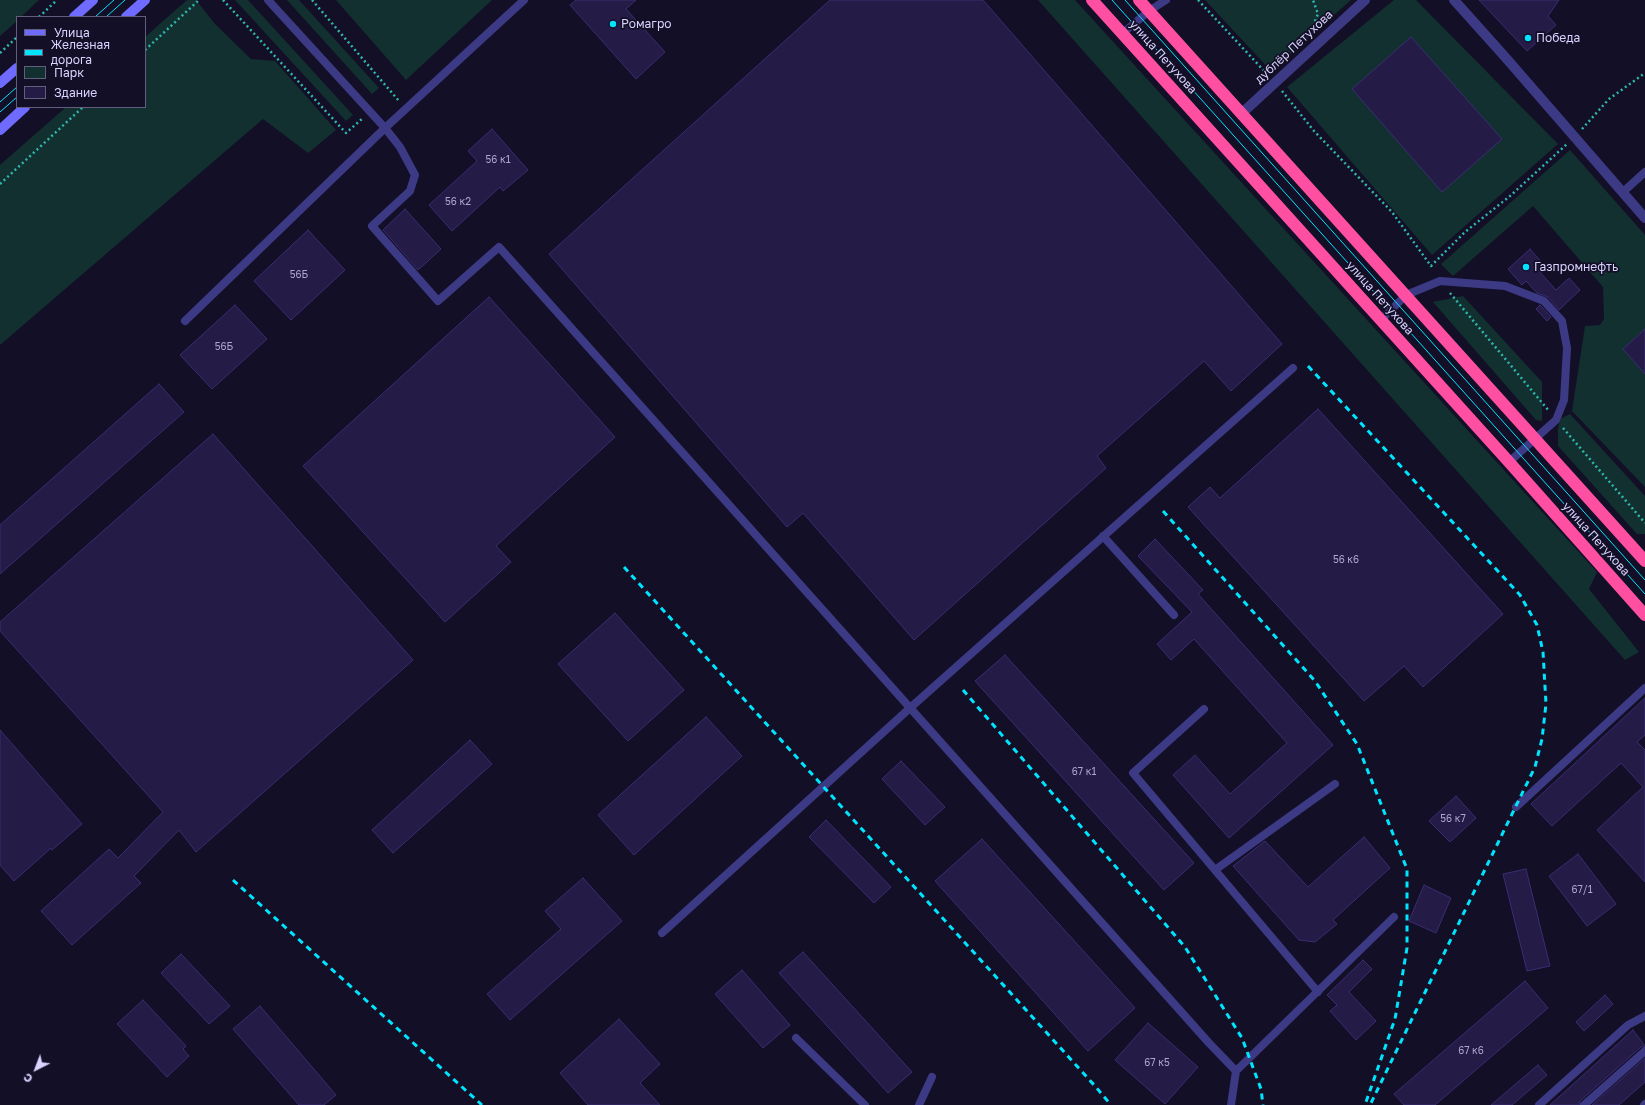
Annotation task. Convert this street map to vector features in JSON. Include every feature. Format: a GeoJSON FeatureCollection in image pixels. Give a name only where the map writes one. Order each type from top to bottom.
{"type":"FeatureCollection","features":[{"type":"Feature","properties":{"kind":"highway","name":"улица Петухова"},"geometry":{"type":"LineString","coordinates":[[1092,0],[1645,615]]}},
{"type":"Feature","properties":{"kind":"highway","name":"улица Петухова"},"geometry":{"type":"LineString","coordinates":[[1139,0],[1535,439],[1643,556]]}},
{"type":"Feature","properties":{"kind":"main road"},"geometry":{"type":"LineString","coordinates":[[75,16],[92,0]]}},
{"type":"Feature","properties":{"kind":"main road"},"geometry":{"type":"LineString","coordinates":[[127,16],[145,0]]}},
{"type":"Feature","properties":{"kind":"main road"},"geometry":{"type":"LineString","coordinates":[[0,83],[16,69]]}},
{"type":"Feature","properties":{"kind":"main road"},"geometry":{"type":"LineString","coordinates":[[0,130],[24,108]]}},
{"type":"Feature","properties":{"kind":"street","name":"дублёр Петухова"},"geometry":{"type":"LineString","coordinates":[[1242,114],[1365,0]]}},
{"type":"Feature","properties":{"kind":"street"},"geometry":{"type":"LineString","coordinates":[[1454,0],[1645,218]]}},
{"type":"Feature","properties":{"kind":"lane"},"geometry":{"type":"LineString","coordinates":[[268,0],[370,111],[400,146],[415,175],[410,191],[372,226],[438,301],[499,247],[1209,1043],[1236,1071]]}},
{"type":"Feature","properties":{"kind":"lane"},"geometry":{"type":"LineString","coordinates":[[185,321],[385,128],[524,0]]}},
{"type":"Feature","properties":{"kind":"lane"},"geometry":{"type":"LineString","coordinates":[[1123,33],[1149,10],[1166,0]]}},
{"type":"Feature","properties":{"kind":"lane"},"geometry":{"type":"LineString","coordinates":[[1623,192],[1645,172]]}},
{"type":"Feature","properties":{"kind":"lane"},"geometry":{"type":"LineString","coordinates":[[1381,320],[1406,295],[1440,281],[1505,286],[1544,301],[1562,321],[1567,348],[1564,400],[1556,420],[1509,462]]}},
{"type":"Feature","properties":{"kind":"lane"},"geometry":{"type":"LineString","coordinates":[[662,933],[910,708],[1293,368]]}},
{"type":"Feature","properties":{"kind":"lane"},"geometry":{"type":"LineString","coordinates":[[1103,536],[1174,615]]}},
{"type":"Feature","properties":{"kind":"lane"},"geometry":{"type":"LineString","coordinates":[[1516,807],[1645,688]]}},
{"type":"Feature","properties":{"kind":"lane"},"geometry":{"type":"LineString","coordinates":[[1204,709],[1133,773],[1318,992]]}},
{"type":"Feature","properties":{"kind":"lane"},"geometry":{"type":"LineString","coordinates":[[1215,870],[1335,784]]}},
{"type":"Feature","properties":{"kind":"lane"},"geometry":{"type":"LineString","coordinates":[[1231,1105],[1236,1071],[1394,917]]}},
{"type":"Feature","properties":{"kind":"lane"},"geometry":{"type":"LineString","coordinates":[[1539,1105],[1628,1025],[1645,1016]]}},
{"type":"Feature","properties":{"kind":"lane"},"geometry":{"type":"LineString","coordinates":[[796,1038],[865,1105]]}},
{"type":"Feature","properties":{"kind":"lane"},"geometry":{"type":"LineString","coordinates":[[1584,1105],[1645,1051]]}},
{"type":"Feature","properties":{"kind":"lane"},"geometry":{"type":"LineString","coordinates":[[919,1105],[932,1077]]}},
{"type":"Feature","properties":{"kind":"path"},"geometry":{"type":"LineString","coordinates":[[40,16],[57,0]]}},
{"type":"Feature","properties":{"kind":"path"},"geometry":{"type":"LineString","coordinates":[[146,49],[199,0]]}},
{"type":"Feature","properties":{"kind":"path"},"geometry":{"type":"LineString","coordinates":[[223,0],[346,133],[370,111]]}},
{"type":"Feature","properties":{"kind":"path"},"geometry":{"type":"LineString","coordinates":[[312,0],[406,109]]}},
{"type":"Feature","properties":{"kind":"path"},"geometry":{"type":"LineString","coordinates":[[1198,0],[1275,83],[1314,131],[1392,212],[1440,281],[1556,420],[1645,523]]}},
{"type":"Feature","properties":{"kind":"path"},"geometry":{"type":"LineString","coordinates":[[0,53],[16,38]]}},
{"type":"Feature","properties":{"kind":"path"},"geometry":{"type":"LineString","coordinates":[[1431,266],[1465,232],[1510,196],[1575,137],[1609,99],[1645,73]]}},
{"type":"Feature","properties":{"kind":"path"},"geometry":{"type":"LineString","coordinates":[[0,184],[82,108]]}},
{"type":"Feature","properties":{"kind":"green space"},"geometry":{"type":"Polygon","coordinates":[[[0,0],[39,0],[22,16],[16,16],[16,22],[0,36],[0,0]]]}},
{"type":"Feature","properties":{"kind":"green space"},"geometry":{"type":"Polygon","coordinates":[[[187,0],[196,0],[215,24],[251,59],[275,61],[336,130],[308,153],[263,119],[0,345],[0,165],[65,108],[146,108],[146,36],[187,0]]]}},
{"type":"Feature","properties":{"kind":"green space"},"geometry":{"type":"Polygon","coordinates":[[[235,0],[248,0],[353,115],[346,121],[235,0]]]}},
{"type":"Feature","properties":{"kind":"green space"},"geometry":{"type":"Polygon","coordinates":[[[287,0],[299,0],[379,88],[372,94],[287,0]]]}},
{"type":"Feature","properties":{"kind":"green space"},"geometry":{"type":"Polygon","coordinates":[[[336,0],[492,0],[406,80],[336,0]]]}},
{"type":"Feature","properties":{"kind":"green space"},"geometry":{"type":"Polygon","coordinates":[[[1038,0],[1075,0],[1597,572],[1589,589],[1639,652],[1625,660],[1038,0]]]}},
{"type":"Feature","properties":{"kind":"green space"},"geometry":{"type":"Polygon","coordinates":[[[1205,0],[1351,0],[1271,71],[1205,0]]]}},
{"type":"Feature","properties":{"kind":"green space"},"geometry":{"type":"Polygon","coordinates":[[[1394,0],[1416,0],[1558,144],[1432,255],[1287,87],[1394,0]]]}},
{"type":"Feature","properties":{"kind":"green space"},"geometry":{"type":"Polygon","coordinates":[[[1570,150],[1645,235],[1645,487],[1572,411],[1585,326],[1600,325],[1604,319],[1603,287],[1533,206],[1453,276],[1441,264],[1570,150]]]}},
{"type":"Feature","properties":{"kind":"green space"},"geometry":{"type":"Polygon","coordinates":[[[1463,296],[1542,382],[1542,421],[1536,420],[1433,302],[1463,296]]]}},
{"type":"Feature","properties":{"kind":"green space"},"geometry":{"type":"Polygon","coordinates":[[[1570,414],[1645,496],[1645,534],[1637,534],[1558,446],[1558,429],[1560,419],[1570,414]]]}},
{"type":"Feature","properties":{"kind":"building"},"geometry":{"type":"Polygon","coordinates":[[[576,0],[636,0],[626,9],[665,52],[636,79],[570,5],[576,0]]]}},
{"type":"Feature","properties":{"kind":"building"},"geometry":{"type":"Polygon","coordinates":[[[830,0],[983,0],[1282,344],[1231,391],[1204,361],[1097,456],[1106,468],[914,640],[803,513],[787,527],[549,254],[830,0]]]}},
{"type":"Feature","properties":{"kind":"building","name":"Победа"},"geometry":{"type":"Polygon","coordinates":[[[1479,0],[1559,0],[1548,16],[1556,25],[1527,51],[1479,0]]]}},
{"type":"Feature","properties":{"kind":"building"},"geometry":{"type":"Polygon","coordinates":[[[1411,37],[1502,139],[1442,192],[1352,89],[1411,37]]]}},
{"type":"Feature","properties":{"kind":"building"},"geometry":{"type":"Polygon","coordinates":[[[492,129],[528,170],[503,191],[500,187],[452,231],[429,205],[477,161],[468,151],[492,129]]]}},
{"type":"Feature","properties":{"kind":"building"},"geometry":{"type":"Polygon","coordinates":[[[405,209],[441,249],[418,270],[383,230],[405,209]]]}},
{"type":"Feature","properties":{"kind":"building"},"geometry":{"type":"Polygon","coordinates":[[[308,230],[345,270],[291,320],[254,281],[308,230]]]}},
{"type":"Feature","properties":{"kind":"building"},"geometry":{"type":"Polygon","coordinates":[[[1530,249],[1544,265],[1538,270],[1556,290],[1569,278],[1580,290],[1559,310],[1548,297],[1537,293],[1526,281],[1522,285],[1508,269],[1530,249]]]}},
{"type":"Feature","properties":{"kind":"building"},"geometry":{"type":"Polygon","coordinates":[[[489,297],[615,437],[496,546],[511,562],[445,622],[303,466],[489,297]]]}},
{"type":"Feature","properties":{"kind":"building"},"geometry":{"type":"Polygon","coordinates":[[[235,305],[267,339],[212,389],[180,355],[235,305]]]}},
{"type":"Feature","properties":{"kind":"building"},"geometry":{"type":"Polygon","coordinates":[[[1540,305],[1551,317],[1547,321],[1536,309],[1540,305]]]}},
{"type":"Feature","properties":{"kind":"building"},"geometry":{"type":"Polygon","coordinates":[[[1645,329],[1645,374],[1623,349],[1645,329]]]}},
{"type":"Feature","properties":{"kind":"building"},"geometry":{"type":"Polygon","coordinates":[[[159,384],[184,412],[0,574],[0,525],[159,384]]]}},
{"type":"Feature","properties":{"kind":"building"},"geometry":{"type":"Polygon","coordinates":[[[1318,409],[1503,614],[1423,687],[1404,666],[1364,701],[1188,507],[1210,487],[1220,498],[1318,409]]]}},
{"type":"Feature","properties":{"kind":"building"},"geometry":{"type":"Polygon","coordinates":[[[213,434],[413,660],[196,852],[179,830],[134,876],[141,883],[72,945],[41,911],[109,849],[118,858],[163,812],[0,631],[0,622],[213,434]]]}},
{"type":"Feature","properties":{"kind":"building"},"geometry":{"type":"Polygon","coordinates":[[[1155,539],[1203,590],[1198,594],[1333,745],[1229,838],[1173,775],[1195,755],[1230,794],[1287,743],[1194,639],[1171,660],[1157,644],[1192,612],[1138,556],[1155,539]]]}},
{"type":"Feature","properties":{"kind":"building"},"geometry":{"type":"Polygon","coordinates":[[[615,613],[684,690],[628,741],[558,664],[615,613]]]}},
{"type":"Feature","properties":{"kind":"building"},"geometry":{"type":"Polygon","coordinates":[[[1005,655],[1194,863],[1164,890],[975,681],[1005,655]]]}},
{"type":"Feature","properties":{"kind":"building"},"geometry":{"type":"Polygon","coordinates":[[[1645,698],[1645,735],[1637,742],[1645,750],[1645,882],[1597,830],[1643,787],[1621,763],[1552,826],[1531,804],[1645,698]]]}},
{"type":"Feature","properties":{"kind":"building"},"geometry":{"type":"Polygon","coordinates":[[[706,717],[742,756],[634,855],[598,815],[706,717]]]}},
{"type":"Feature","properties":{"kind":"building"},"geometry":{"type":"Polygon","coordinates":[[[0,730],[82,824],[52,850],[51,848],[14,881],[0,865],[0,730]]]}},
{"type":"Feature","properties":{"kind":"building"},"geometry":{"type":"Polygon","coordinates":[[[470,740],[492,764],[393,853],[372,830],[470,740]]]}},
{"type":"Feature","properties":{"kind":"building"},"geometry":{"type":"Polygon","coordinates":[[[901,761],[945,807],[925,825],[882,779],[901,761]]]}},
{"type":"Feature","properties":{"kind":"building"},"geometry":{"type":"Polygon","coordinates":[[[1456,796],[1476,818],[1450,842],[1429,821],[1456,796]]]}},
{"type":"Feature","properties":{"kind":"building"},"geometry":{"type":"Polygon","coordinates":[[[826,820],[891,887],[874,903],[809,837],[826,820]]]}},
{"type":"Feature","properties":{"kind":"building"},"geometry":{"type":"Polygon","coordinates":[[[1364,837],[1390,868],[1333,920],[1337,924],[1315,942],[1299,940],[1233,866],[1265,841],[1308,887],[1364,837]]]}},
{"type":"Feature","properties":{"kind":"building"},"geometry":{"type":"Polygon","coordinates":[[[982,839],[1135,1008],[1088,1051],[935,881],[982,839]]]}},
{"type":"Feature","properties":{"kind":"building"},"geometry":{"type":"Polygon","coordinates":[[[1578,854],[1616,904],[1587,926],[1549,876],[1578,854]]]}},
{"type":"Feature","properties":{"kind":"building"},"geometry":{"type":"Polygon","coordinates":[[[1526,869],[1550,966],[1527,971],[1503,874],[1526,869]]]}},
{"type":"Feature","properties":{"kind":"building"},"geometry":{"type":"Polygon","coordinates":[[[583,878],[622,921],[510,1020],[487,994],[561,929],[545,911],[583,878]]]}},
{"type":"Feature","properties":{"kind":"building"},"geometry":{"type":"Polygon","coordinates":[[[1424,885],[1451,898],[1436,933],[1409,921],[1424,885]]]}},
{"type":"Feature","properties":{"kind":"building"},"geometry":{"type":"Polygon","coordinates":[[[803,952],[912,1072],[888,1093],[779,973],[803,952]]]}},
{"type":"Feature","properties":{"kind":"building"},"geometry":{"type":"Polygon","coordinates":[[[181,954],[230,1006],[209,1024],[161,973],[181,954]]]}},
{"type":"Feature","properties":{"kind":"building"},"geometry":{"type":"Polygon","coordinates":[[[1363,960],[1372,969],[1349,992],[1376,1021],[1356,1040],[1330,1011],[1337,1005],[1327,995],[1363,960]]]}},
{"type":"Feature","properties":{"kind":"building"},"geometry":{"type":"Polygon","coordinates":[[[742,970],[790,1025],[763,1048],[715,994],[742,970]]]}},
{"type":"Feature","properties":{"kind":"building"},"geometry":{"type":"Polygon","coordinates":[[[1525,981],[1548,1008],[1435,1105],[1404,1105],[1394,1094],[1525,981]]]}},
{"type":"Feature","properties":{"kind":"building"},"geometry":{"type":"Polygon","coordinates":[[[1605,995],[1613,1004],[1584,1031],[1576,1022],[1605,995]]]}},
{"type":"Feature","properties":{"kind":"building"},"geometry":{"type":"Polygon","coordinates":[[[143,1000],[186,1046],[183,1049],[189,1056],[167,1077],[117,1024],[143,1000]]]}},
{"type":"Feature","properties":{"kind":"building"},"geometry":{"type":"Polygon","coordinates":[[[260,1006],[336,1095],[324,1105],[299,1105],[233,1029],[260,1006]]]}},
{"type":"Feature","properties":{"kind":"building"},"geometry":{"type":"Polygon","coordinates":[[[619,1019],[660,1064],[640,1083],[660,1105],[588,1105],[560,1073],[619,1019]]]}},
{"type":"Feature","properties":{"kind":"building"},"geometry":{"type":"Polygon","coordinates":[[[1148,1023],[1198,1067],[1165,1104],[1115,1060],[1148,1023]]]}},
{"type":"Feature","properties":{"kind":"building"},"geometry":{"type":"Polygon","coordinates":[[[1633,1030],[1645,1046],[1641,1047],[1580,1101],[1579,1105],[1550,1105],[1633,1030]]]}},
{"type":"Feature","properties":{"kind":"building"},"geometry":{"type":"Polygon","coordinates":[[[1645,1058],[1645,1082],[1619,1105],[1592,1105],[1645,1058]]]}},
{"type":"Feature","properties":{"kind":"building"},"geometry":{"type":"Polygon","coordinates":[[[1538,1065],[1547,1075],[1512,1105],[1491,1105],[1538,1065]]]}},
{"type":"Feature","properties":{"kind":"tram line"},"geometry":{"type":"LineString","coordinates":[[96,16],[114,0]]}},
{"type":"Feature","properties":{"kind":"tram line"},"geometry":{"type":"LineString","coordinates":[[107,16],[125,0]]}},
{"type":"Feature","properties":{"kind":"tram line"},"geometry":{"type":"LineString","coordinates":[[1112,0],[1645,594]]}},
{"type":"Feature","properties":{"kind":"tram line"},"geometry":{"type":"LineString","coordinates":[[1125,0],[1645,580]]}},
{"type":"Feature","properties":{"kind":"tram line"},"geometry":{"type":"LineString","coordinates":[[0,102],[16,88]]}},
{"type":"Feature","properties":{"kind":"tram line"},"geometry":{"type":"LineString","coordinates":[[0,112],[16,98]]}},
{"type":"Feature","properties":{"kind":"railway"},"geometry":{"type":"LineString","coordinates":[[1308,366],[1520,595],[1537,625],[1543,652],[1546,704],[1542,739],[1535,767],[1370,1105]]}},
{"type":"Feature","properties":{"kind":"railway"},"geometry":{"type":"LineString","coordinates":[[1163,511],[1315,681],[1357,744],[1407,869],[1407,948],[1395,1019],[1366,1102]]}},
{"type":"Feature","properties":{"kind":"railway"},"geometry":{"type":"LineString","coordinates":[[624,567],[1111,1105]]}},
{"type":"Feature","properties":{"kind":"railway"},"geometry":{"type":"LineString","coordinates":[[963,690],[1185,947],[1242,1038],[1261,1089],[1263,1105]]}},
{"type":"Feature","properties":{"kind":"railway"},"geometry":{"type":"LineString","coordinates":[[233,880],[482,1105]]}},
{"type":"Feature","properties":{"kind":"place","name":"Ромагро"},"geometry":{"type":"Point","coordinates":[613,24]}},
{"type":"Feature","properties":{"kind":"place","name":"Победа"},"geometry":{"type":"Point","coordinates":[1528,38]}},
{"type":"Feature","properties":{"kind":"place","name":"Газпромнефть"},"geometry":{"type":"Point","coordinates":[1526,267]}}]}
